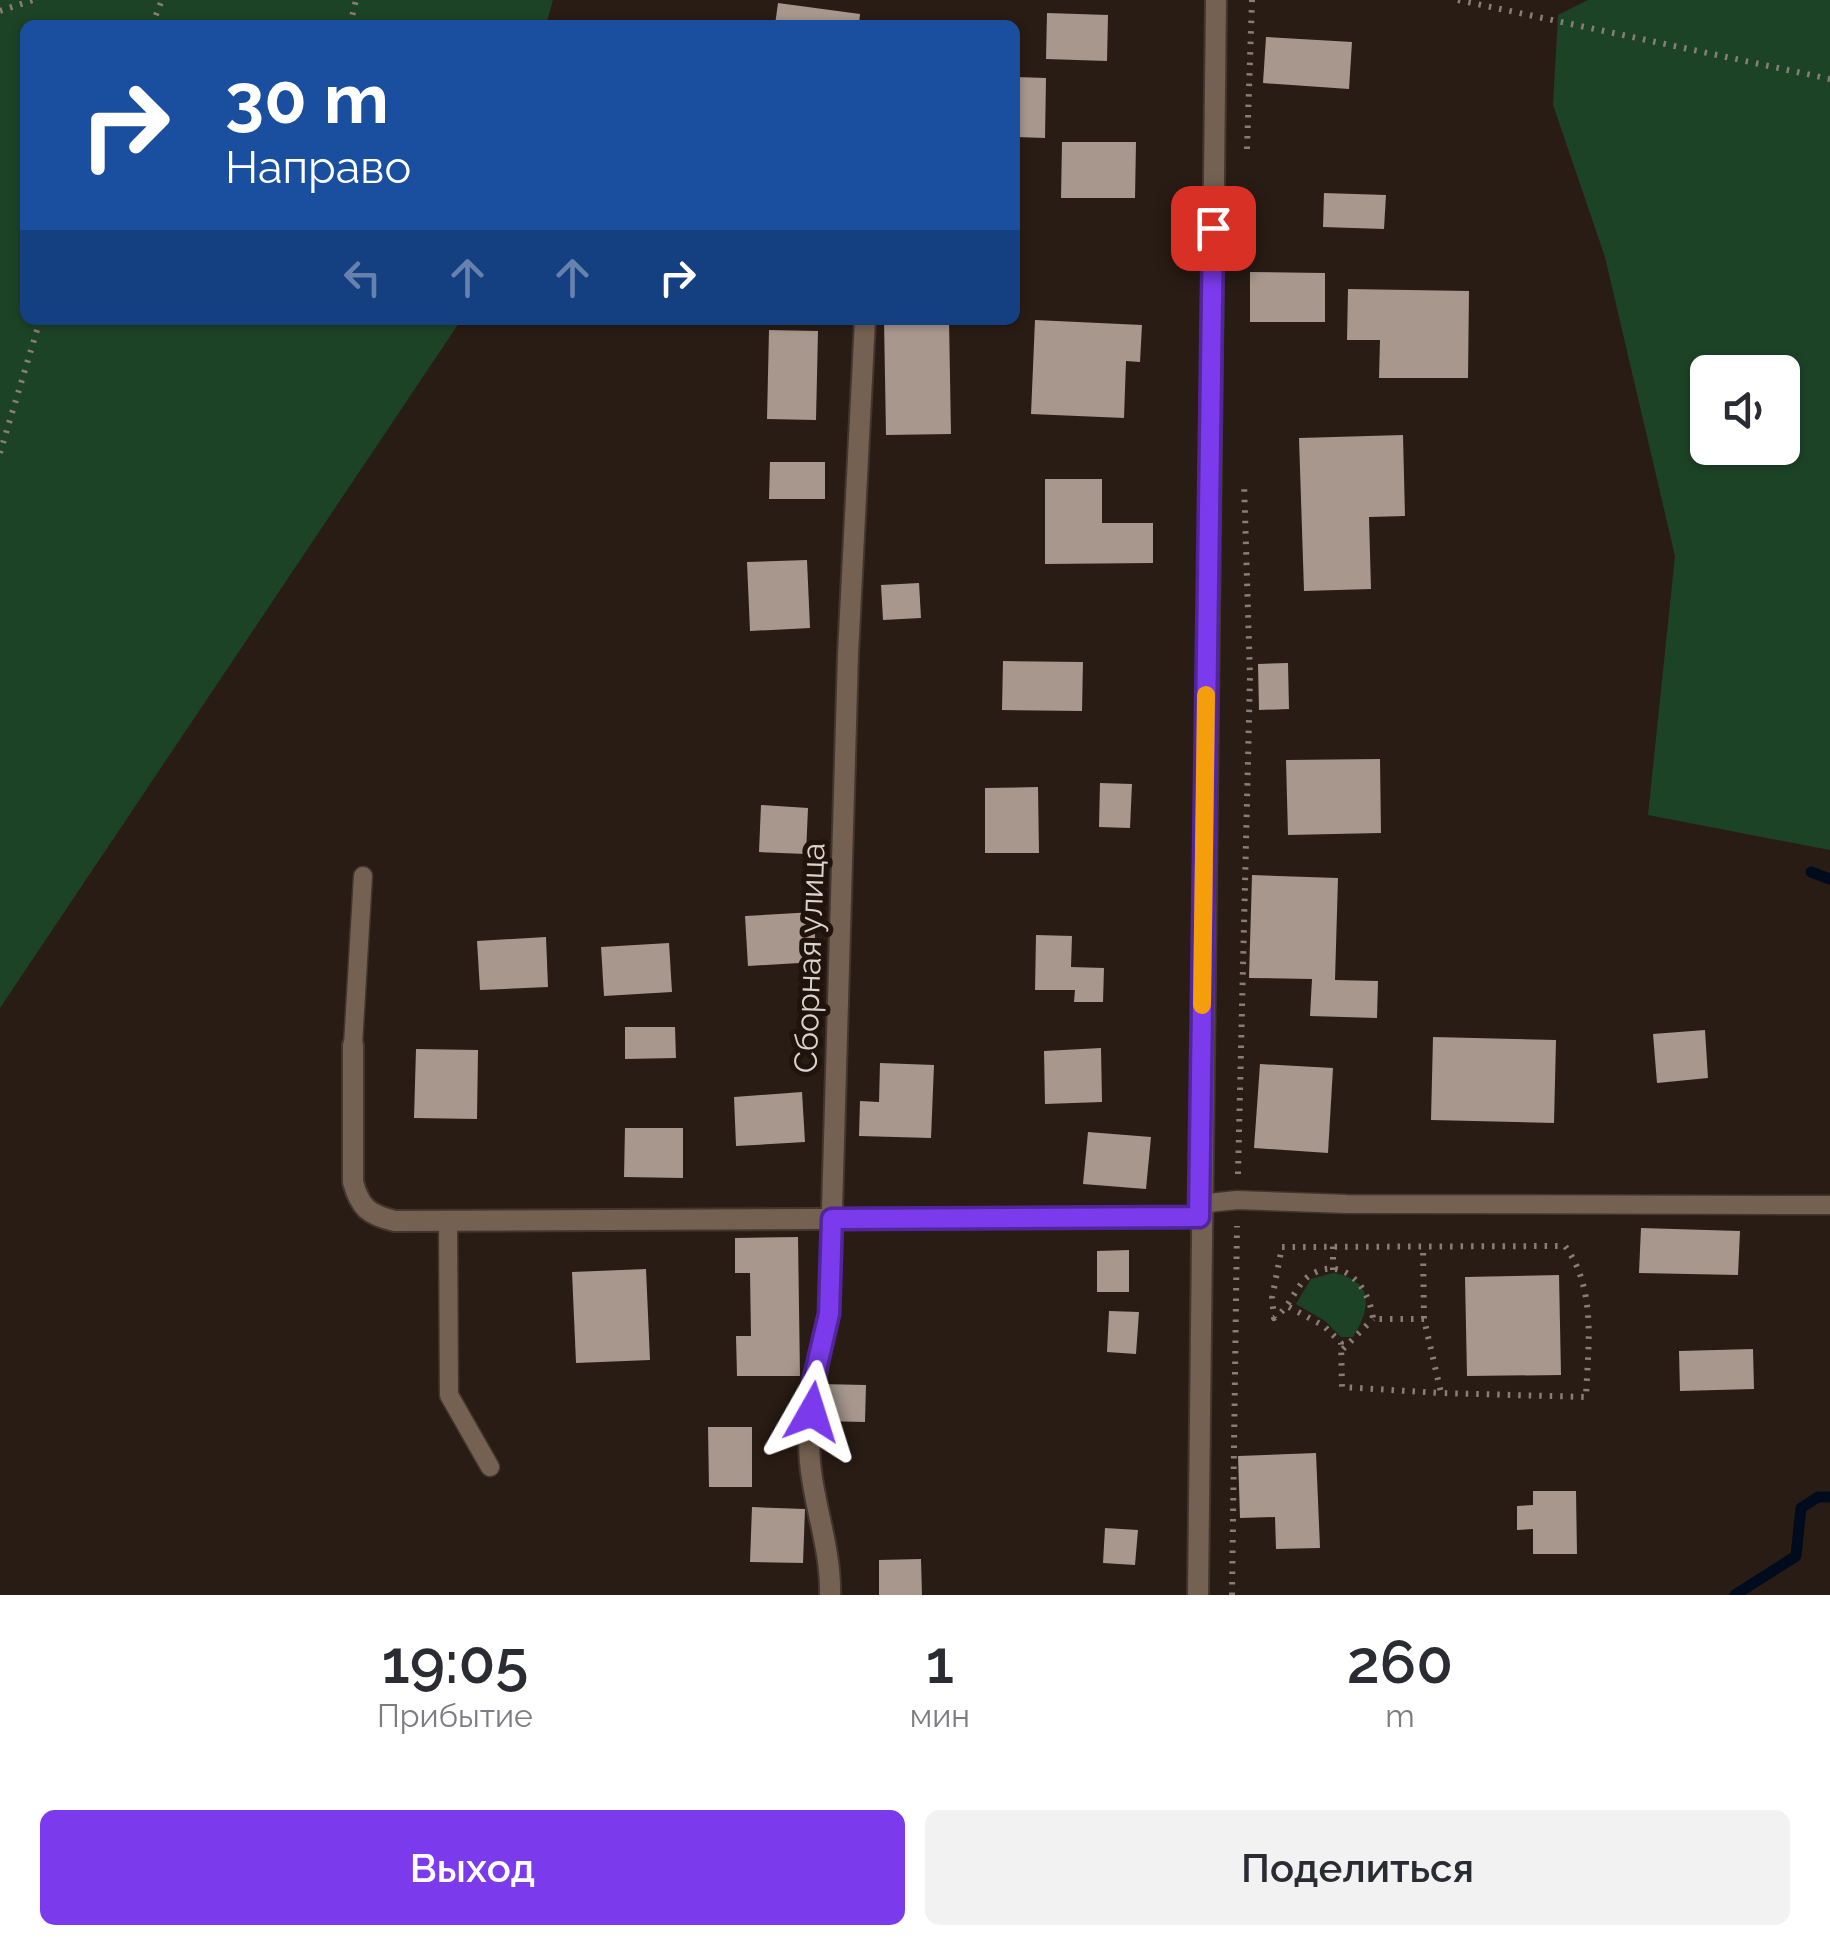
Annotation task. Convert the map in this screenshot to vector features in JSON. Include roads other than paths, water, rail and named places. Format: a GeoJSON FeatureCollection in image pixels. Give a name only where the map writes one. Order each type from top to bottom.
{"type":"FeatureCollection","features":[{"type":"Feature","properties":{"kind":"street"},"geometry":{"type":"LineString","coordinates":[[1198,1595],[1199,1210],[1216,0]]}},
{"type":"Feature","properties":{"kind":"street","name":"Сборная улица"},"geometry":{"type":"LineString","coordinates":[[830,1595],[831,1567],[811,1474],[813,1382],[829,1314],[848,654],[864,325]]}},
{"type":"Feature","properties":{"kind":"street"},"geometry":{"type":"LineString","coordinates":[[353,1046],[353,1182],[359,1203],[373,1216],[395,1221],[832,1219],[1199,1210]]}},
{"type":"Feature","properties":{"kind":"lane"},"geometry":{"type":"LineString","coordinates":[[353,1046],[363,876]]}},
{"type":"Feature","properties":{"kind":"lane"},"geometry":{"type":"LineString","coordinates":[[1199,1210],[1237,1200],[1347,1204],[1830,1205]]}},
{"type":"Feature","properties":{"kind":"lane"},"geometry":{"type":"LineString","coordinates":[[448,1220],[449,1396],[490,1467]]}},
{"type":"Feature","properties":{"kind":"waterway"},"geometry":{"type":"LineString","coordinates":[[1811,872],[1830,879]]}},
{"type":"Feature","properties":{"kind":"waterway"},"geometry":{"type":"LineString","coordinates":[[1735,1595],[1796,1556],[1801,1508],[1818,1497],[1830,1497]]}}]}
